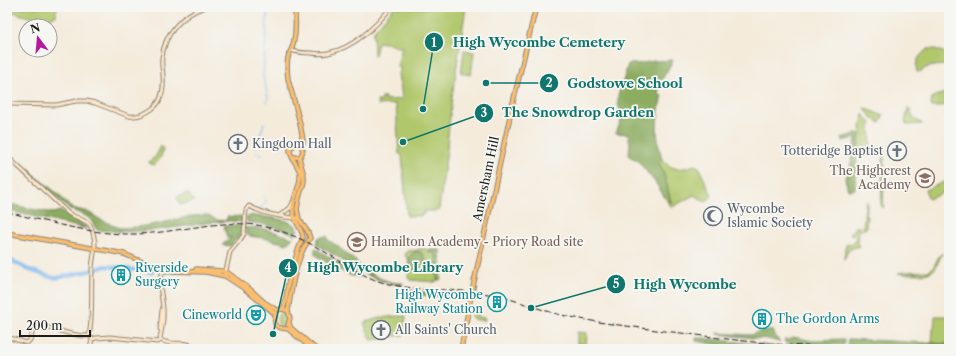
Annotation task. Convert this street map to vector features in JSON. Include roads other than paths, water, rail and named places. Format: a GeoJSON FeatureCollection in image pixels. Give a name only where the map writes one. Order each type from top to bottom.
{"type":"FeatureCollection","features":[{"type":"Feature","properties":{"kind":"main road"},"geometry":{"type":"LineString","coordinates":[[294,7],[295,34],[287,65],[288,79],[303,140],[303,153],[299,157]]}},
{"type":"Feature","properties":{"kind":"main road","name":"Amersham Hill"},"geometry":{"type":"LineString","coordinates":[[461,349],[470,296],[536,7]]}},
{"type":"Feature","properties":{"kind":"main road"},"geometry":{"type":"LineString","coordinates":[[283,309],[291,271],[303,237],[292,212],[293,201],[300,178],[298,168],[290,152],[292,146],[299,142],[302,137]]}},
{"type":"Feature","properties":{"kind":"main road"},"geometry":{"type":"LineString","coordinates":[[295,145],[302,148]]}},
{"type":"Feature","properties":{"kind":"main road"},"geometry":{"type":"LineString","coordinates":[[292,156],[296,158],[299,157]]}},
{"type":"Feature","properties":{"kind":"main road"},"geometry":{"type":"LineString","coordinates":[[285,329],[290,318],[288,311],[296,272],[302,251],[310,238],[308,232],[301,223],[297,209],[304,182],[299,157]]}},
{"type":"Feature","properties":{"kind":"main road"},"geometry":{"type":"LineString","coordinates":[[7,233],[124,254],[164,270],[206,270],[232,275],[238,285],[275,315]]}},
{"type":"Feature","properties":{"kind":"main road"},"geometry":{"type":"LineString","coordinates":[[238,285],[277,310],[283,309],[288,311]]}},
{"type":"Feature","properties":{"kind":"main road"},"geometry":{"type":"LineString","coordinates":[[277,310],[275,315],[276,326],[283,330],[288,329],[316,349]]}},
{"type":"Feature","properties":{"kind":"main road"},"geometry":{"type":"LineString","coordinates":[[289,323],[298,336],[312,349]]}},
{"type":"Feature","properties":{"kind":"street"},"geometry":{"type":"LineString","coordinates":[[7,104],[56,105],[76,101],[87,101],[129,116],[138,116],[149,111],[155,107],[162,95],[162,57],[166,42],[183,18],[194,11],[205,7]]}},
{"type":"Feature","properties":{"kind":"street"},"geometry":{"type":"LineString","coordinates":[[291,50],[294,52],[320,54],[343,48],[374,27],[384,18],[391,7]]}},
{"type":"Feature","properties":{"kind":"street"},"geometry":{"type":"LineString","coordinates":[[7,156],[68,213],[90,225],[94,236],[94,248],[89,336]]}},
{"type":"Feature","properties":{"kind":"street"},"geometry":{"type":"LineString","coordinates":[[279,216],[290,208],[293,201]]}},
{"type":"Feature","properties":{"kind":"street"},"geometry":{"type":"LineString","coordinates":[[225,274],[230,252],[244,234],[246,210],[249,206],[259,212],[267,214],[294,218],[299,217]]}},
{"type":"Feature","properties":{"kind":"street"},"geometry":{"type":"LineString","coordinates":[[160,339],[163,305],[160,284],[164,270]]}},
{"type":"Feature","properties":{"kind":"street"},"geometry":{"type":"LineString","coordinates":[[7,337],[27,343],[30,340],[36,326],[44,326],[74,334],[89,336],[92,339]]}},
{"type":"Feature","properties":{"kind":"street"},"geometry":{"type":"LineString","coordinates":[[92,339],[110,337],[158,342],[160,339]]}},
{"type":"Feature","properties":{"kind":"street"},"geometry":{"type":"LineString","coordinates":[[90,349],[92,339]]}},
{"type":"Feature","properties":{"kind":"street"},"geometry":{"type":"LineString","coordinates":[[160,339],[163,342],[181,343],[199,349]]}},
{"type":"Feature","properties":{"kind":"waterway"},"geometry":{"type":"LineString","coordinates":[[267,102],[268,97],[263,77],[268,7]]}},
{"type":"Feature","properties":{"kind":"waterway"},"geometry":{"type":"LineString","coordinates":[[256,148],[264,123]]}},
{"type":"Feature","properties":{"kind":"waterway"},"geometry":{"type":"LineString","coordinates":[[256,152],[262,154]]}},
{"type":"Feature","properties":{"kind":"waterway"},"geometry":{"type":"LineString","coordinates":[[264,196],[266,202]]}},
{"type":"Feature","properties":{"kind":"waterway"},"geometry":{"type":"LineString","coordinates":[[260,209],[264,205]]}},
{"type":"Feature","properties":{"kind":"waterway"},"geometry":{"type":"LineString","coordinates":[[7,258],[27,269],[57,278],[106,266],[152,272]]}},
{"type":"Feature","properties":{"kind":"railway"},"geometry":{"type":"LineString","coordinates":[[7,212],[55,224],[120,234],[152,233],[230,224],[262,226],[279,230],[302,240],[356,271],[380,282],[413,288],[488,294],[561,315],[656,330],[771,344],[886,349]]}},
{"type":"Feature","properties":{"kind":"place","name":"Godstowe School"},"geometry":{"type":"Point","coordinates":[486,83]}},
{"type":"Feature","properties":{"kind":"place","name":"High Wycombe Cemetery"},"geometry":{"type":"Point","coordinates":[423,109]}},
{"type":"Feature","properties":{"kind":"place","name":"The Snowdrop Garden"},"geometry":{"type":"Point","coordinates":[403,142]}},
{"type":"Feature","properties":{"kind":"place","name":"Kingdom Hall"},"geometry":{"type":"Point","coordinates":[238,144]}},
{"type":"Feature","properties":{"kind":"place","name":"Totteridge Baptist"},"geometry":{"type":"Point","coordinates":[897,151]}},
{"type":"Feature","properties":{"kind":"place","name":"The Highcrest Academy"},"geometry":{"type":"Point","coordinates":[925,178]}},
{"type":"Feature","properties":{"kind":"place","name":"Wycombe Islamic Society"},"geometry":{"type":"Point","coordinates":[713,216]}},
{"type":"Feature","properties":{"kind":"place","name":"Hamilton Academy - Priory Road site"},"geometry":{"type":"Point","coordinates":[357,242]}},
{"type":"Feature","properties":{"kind":"place","name":"Riverside Surgery"},"geometry":{"type":"Point","coordinates":[121,275]}},
{"type":"Feature","properties":{"kind":"place","name":"High Wycombe Railway Station"},"geometry":{"type":"Point","coordinates":[497,302]}},
{"type":"Feature","properties":{"kind":"place","name":"High Wycombe"},"geometry":{"type":"Point","coordinates":[531,308]}},
{"type":"Feature","properties":{"kind":"place","name":"Cineworld"},"geometry":{"type":"Point","coordinates":[256,315]}},
{"type":"Feature","properties":{"kind":"place","name":"The Gordon Arms"},"geometry":{"type":"Point","coordinates":[762,319]}},
{"type":"Feature","properties":{"kind":"place","name":"All Saints' Church"},"geometry":{"type":"Point","coordinates":[381,330]}},
{"type":"Feature","properties":{"kind":"place","name":"High Wycombe Library"},"geometry":{"type":"Point","coordinates":[273,334]}}]}
